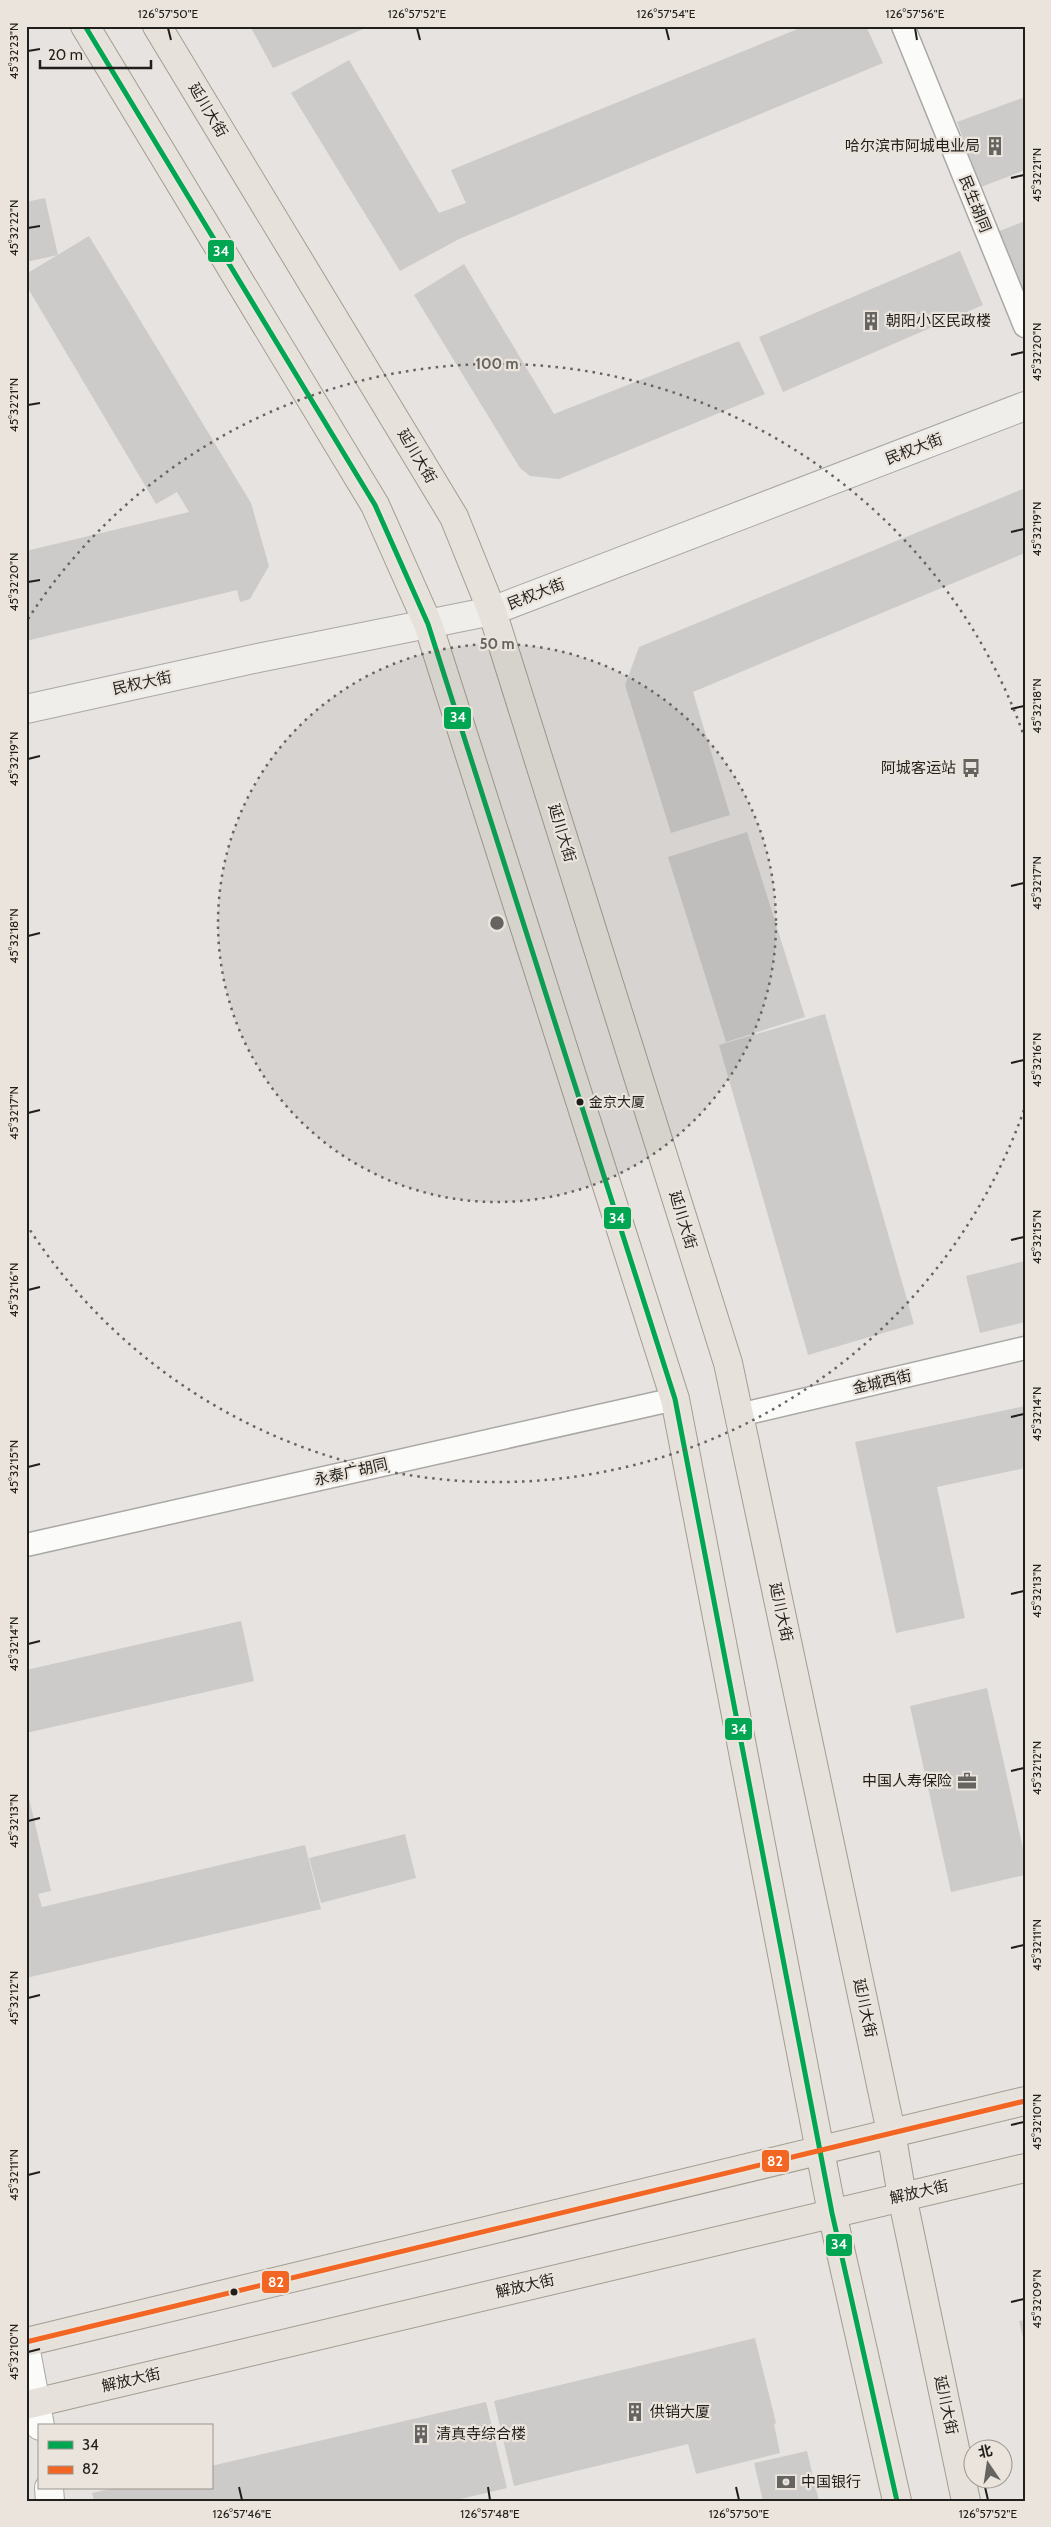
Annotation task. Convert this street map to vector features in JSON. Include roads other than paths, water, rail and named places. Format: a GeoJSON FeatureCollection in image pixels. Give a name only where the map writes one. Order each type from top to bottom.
{"type":"FeatureCollection","features":[{"type":"Feature","properties":{"kind":"main road"},"geometry":{"type":"LineString","coordinates":[[85,26],[375,505],[428,624],[675,1399],[832,2213],[897,2501]]}},
{"type":"Feature","properties":{"kind":"main road","name":"延川大街"},"geometry":{"type":"LineString","coordinates":[[157,26],[454,518],[492,611],[728,1363],[892,2132],[902,2196],[966,2501]]}},
{"type":"Feature","properties":{"kind":"main road"},"geometry":{"type":"LineString","coordinates":[[26,2342],[1025,2101]]}},
{"type":"Feature","properties":{"kind":"main road","name":"解放大街"},"geometry":{"type":"LineString","coordinates":[[35,2411],[832,2213],[1025,2168]]}},
{"type":"Feature","properties":{"kind":"street","name":"民权大街"},"geometry":{"type":"LineString","coordinates":[[26,709],[258,658],[492,611],[1025,406]]}},
{"type":"Feature","properties":{"kind":"street"},"geometry":{"type":"LineString","coordinates":[[26,2351],[35,2411]]}},
{"type":"Feature","properties":{"kind":"lane","name":"民生胡同"},"geometry":{"type":"LineString","coordinates":[[903,26],[1025,326]]}},
{"type":"Feature","properties":{"kind":"lane","name":"金城西街"},"geometry":{"type":"LineString","coordinates":[[739,1415],[1025,1348]]}},
{"type":"Feature","properties":{"kind":"lane","name":"永泰广胡同"},"geometry":{"type":"LineString","coordinates":[[26,1545],[675,1399]]}},
{"type":"Feature","properties":{"kind":"place","name":"哈尔滨市阿城电业局"},"geometry":{"type":"Point","coordinates":[995,146]}},
{"type":"Feature","properties":{"kind":"place","name":"朝阳小区民政楼"},"geometry":{"type":"Point","coordinates":[871,321]}},
{"type":"Feature","properties":{"kind":"place","name":"阿城客运站"},"geometry":{"type":"Point","coordinates":[971,768]}},
{"type":"Feature","properties":{"kind":"place","name":"金京大厦"},"geometry":{"type":"Point","coordinates":[580,1102]}},
{"type":"Feature","properties":{"kind":"place","name":"中国人寿保险"},"geometry":{"type":"Point","coordinates":[967,1781]}},
{"type":"Feature","properties":{"kind":"place","name":"供销大厦"},"geometry":{"type":"Point","coordinates":[635,2412]}},
{"type":"Feature","properties":{"kind":"place","name":"清真寺综合楼"},"geometry":{"type":"Point","coordinates":[421,2434]}},
{"type":"Feature","properties":{"kind":"place","name":"中国银行"},"geometry":{"type":"Point","coordinates":[786,2482]}}]}
